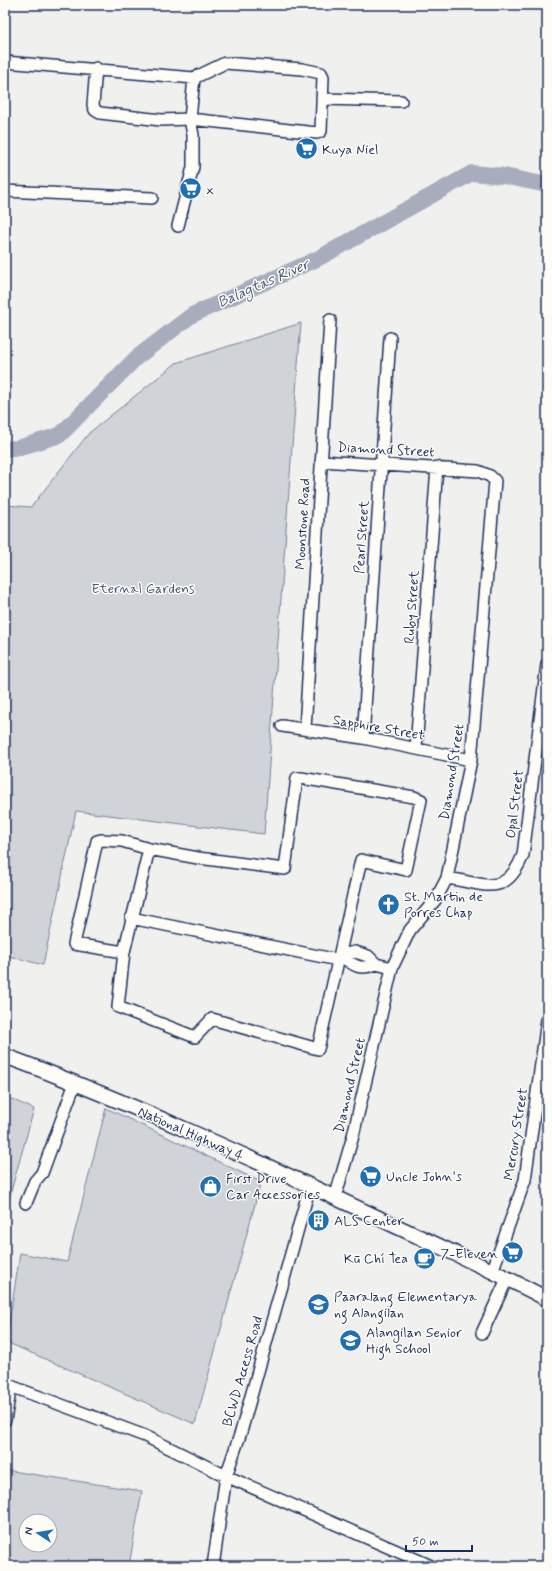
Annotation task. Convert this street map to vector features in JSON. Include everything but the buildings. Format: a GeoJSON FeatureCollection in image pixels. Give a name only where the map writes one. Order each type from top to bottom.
{"type":"FeatureCollection","features":[{"type":"Feature","properties":{"kind":"main road","name":"National Highway 4"},"geometry":{"type":"LineString","coordinates":[[5,1056],[75,1083],[310,1186],[507,1279],[547,1300]]}},
{"type":"Feature","properties":{"kind":"street"},"geometry":{"type":"LineString","coordinates":[[5,62],[96,68],[194,78],[225,63],[302,69],[321,74],[323,77],[321,131],[317,133],[190,119],[161,120],[100,113],[95,110],[93,105],[96,68]]}},
{"type":"Feature","properties":{"kind":"street"},"geometry":{"type":"LineString","coordinates":[[178,226],[193,166],[193,135],[190,119],[194,78]]}},
{"type":"Feature","properties":{"kind":"street"},"geometry":{"type":"LineString","coordinates":[[322,99],[401,101]]}},
{"type":"Feature","properties":{"kind":"street"},"geometry":{"type":"LineString","coordinates":[[5,191],[152,198]]}},
{"type":"Feature","properties":{"kind":"street","name":"Moonstone Road"},"geometry":{"type":"LineString","coordinates":[[305,729],[330,320]]}},
{"type":"Feature","properties":{"kind":"street","name":"Pearl Street"},"geometry":{"type":"LineString","coordinates":[[363,738],[390,338]]}},
{"type":"Feature","properties":{"kind":"street","name":"Diamond Street"},"geometry":{"type":"LineString","coordinates":[[321,461],[436,467],[478,471],[490,476],[495,481],[471,760],[447,878],[436,899],[410,930],[392,968],[353,1136],[335,1198]]}},
{"type":"Feature","properties":{"kind":"street","name":"Ruby Street"},"geometry":{"type":"LineString","coordinates":[[416,748],[436,467]]}},
{"type":"Feature","properties":{"kind":"street","name":"Opal Street"},"geometry":{"type":"LineString","coordinates":[[447,878],[492,886],[505,883],[516,871],[523,855],[547,664]]}},
{"type":"Feature","properties":{"kind":"street","name":"Sapphire Street"},"geometry":{"type":"LineString","coordinates":[[282,726],[363,738],[471,760]]}},
{"type":"Feature","properties":{"kind":"street"},"geometry":{"type":"LineString","coordinates":[[124,952],[74,944],[97,841],[122,841],[149,849],[198,858],[285,869],[295,782],[299,778],[414,797],[421,800],[406,870],[361,860],[318,1049],[212,1019],[196,1037],[118,1007],[124,952],[131,918],[149,849]]}},
{"type":"Feature","properties":{"kind":"street"},"geometry":{"type":"LineString","coordinates":[[131,918],[339,957],[355,952],[368,956],[376,964],[392,968]]}},
{"type":"Feature","properties":{"kind":"street","name":"Mercury Street"},"geometry":{"type":"LineString","coordinates":[[492,1272],[525,1180],[547,1020]]}},
{"type":"Feature","properties":{"kind":"street"},"geometry":{"type":"LineString","coordinates":[[26,1204],[35,1181],[42,1173],[75,1083]]}},
{"type":"Feature","properties":{"kind":"street","name":"BCWD Access Road"},"geometry":{"type":"LineString","coordinates":[[213,1566],[226,1476],[241,1432],[310,1186]]}},
{"type":"Feature","properties":{"kind":"street"},"geometry":{"type":"LineString","coordinates":[[482,1333],[507,1279]]}},
{"type":"Feature","properties":{"kind":"street"},"geometry":{"type":"LineString","coordinates":[[5,1420],[8,1385],[145,1436],[226,1476],[428,1565]]}},
{"type":"Feature","properties":{"kind":"green space","name":"Eternal Gardens"},"geometry":{"type":"Polygon","coordinates":[[[301,323],[264,834],[76,811],[43,965],[9,956],[5,980],[5,505],[31,507],[89,433],[176,363],[301,323]]]}},
{"type":"Feature","properties":{"kind":"green space"},"geometry":{"type":"Polygon","coordinates":[[[9,1098],[34,1109],[5,1213],[5,1112],[9,1098]]]}},
{"type":"Feature","properties":{"kind":"green space"},"geometry":{"type":"Polygon","coordinates":[[[106,1108],[261,1182],[195,1424],[6,1342],[20,1253],[67,1262],[106,1108]]]}},
{"type":"Feature","properties":{"kind":"green space"},"geometry":{"type":"Polygon","coordinates":[[[5,1470],[142,1491],[129,1566],[5,1566],[5,1470]]]}},
{"type":"Feature","properties":{"kind":"waterway","name":"Balagtas River"},"geometry":{"type":"LineString","coordinates":[[5,449],[18,448],[60,435],[136,358],[192,315],[319,258],[472,173],[504,176],[547,185]]}},
{"type":"Feature","properties":{"kind":"place","name":"Kuya Niel"},"geometry":{"type":"Point","coordinates":[306,149]}},
{"type":"Feature","properties":{"kind":"place","name":"x"},"geometry":{"type":"Point","coordinates":[190,189]}},
{"type":"Feature","properties":{"kind":"place","name":"St. Martin de Porres Chap"},"geometry":{"type":"Point","coordinates":[388,904]}},
{"type":"Feature","properties":{"kind":"place","name":"Uncle John's"},"geometry":{"type":"Point","coordinates":[370,1176]}},
{"type":"Feature","properties":{"kind":"place","name":"First Drive Car Accessories"},"geometry":{"type":"Point","coordinates":[210,1186]}},
{"type":"Feature","properties":{"kind":"place","name":"ALS Center"},"geometry":{"type":"Point","coordinates":[319,1220]}},
{"type":"Feature","properties":{"kind":"place","name":"7-Eleven"},"geometry":{"type":"Point","coordinates":[513,1253]}},
{"type":"Feature","properties":{"kind":"place","name":"Kū Chí Tea"},"geometry":{"type":"Point","coordinates":[424,1258]}},
{"type":"Feature","properties":{"kind":"place","name":"Paaralang Elementarya ng Alangilan"},"geometry":{"type":"Point","coordinates":[319,1304]}},
{"type":"Feature","properties":{"kind":"place","name":"Alangilan Senior High School"},"geometry":{"type":"Point","coordinates":[351,1340]}}]}
